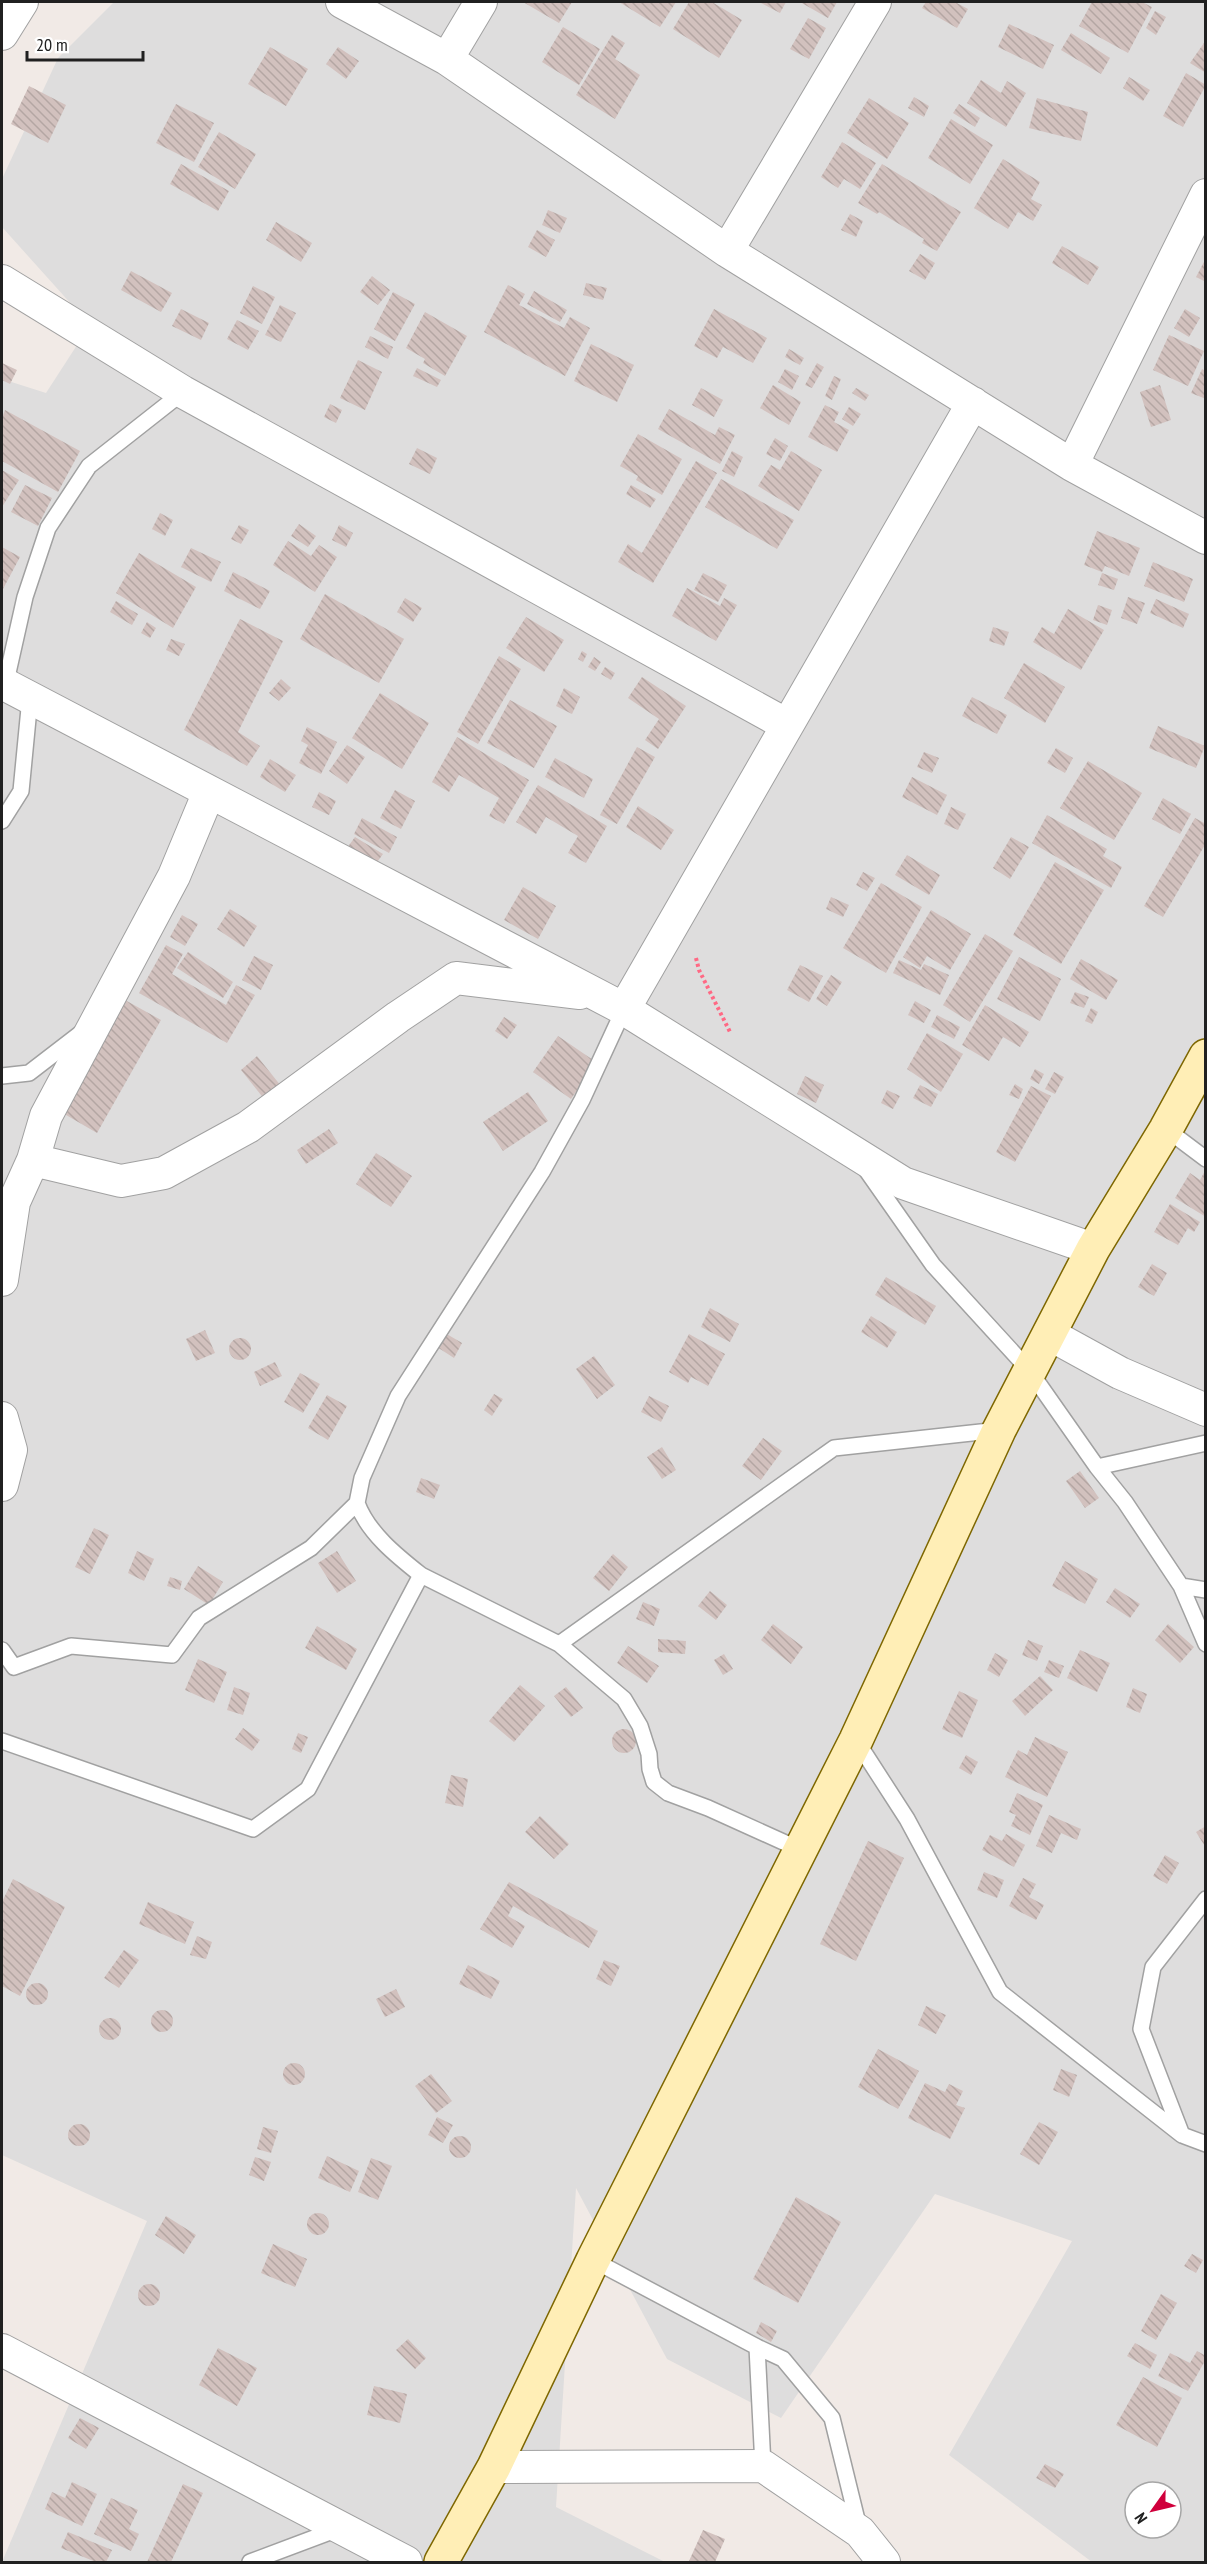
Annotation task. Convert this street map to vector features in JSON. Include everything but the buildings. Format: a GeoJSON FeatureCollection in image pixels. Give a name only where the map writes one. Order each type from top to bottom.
{"type":"FeatureCollection","features":[{"type":"Feature","properties":{"kind":"main road"},"geometry":{"type":"LineString","coordinates":[[441,2562],[494,2467],[593,2260],[856,1740],[1029,1370],[1093,1250],[1166,1129],[1206,1056]]}},
{"type":"Feature","properties":{"kind":"street"},"geometry":{"type":"LineString","coordinates":[[2,34],[22,2]]}},
{"type":"Feature","properties":{"kind":"street"},"geometry":{"type":"LineString","coordinates":[[342,2],[447,59],[727,251],[1072,465],[1206,538]]}},
{"type":"Feature","properties":{"kind":"street"},"geometry":{"type":"LineString","coordinates":[[447,59],[481,2]]}},
{"type":"Feature","properties":{"kind":"street"},"geometry":{"type":"LineString","coordinates":[[727,251],[875,2]]}},
{"type":"Feature","properties":{"kind":"street"},"geometry":{"type":"LineString","coordinates":[[1072,465],[1206,195]]}},
{"type":"Feature","properties":{"kind":"street"},"geometry":{"type":"LineString","coordinates":[[2,281],[183,392],[787,725]]}},
{"type":"Feature","properties":{"kind":"street"},"geometry":{"type":"LineString","coordinates":[[611,1002],[683,908],[974,403]]}},
{"type":"Feature","properties":{"kind":"street"},"geometry":{"type":"LineString","coordinates":[[12,689],[611,1002],[903,1183],[1093,1250]]}},
{"type":"Feature","properties":{"kind":"street"},"geometry":{"type":"LineString","coordinates":[[2,1280],[14,1202],[33,1160],[46,1116],[100,1019],[174,876],[209,792]]}},
{"type":"Feature","properties":{"kind":"street"},"geometry":{"type":"LineString","coordinates":[[33,1160],[121,1181],[164,1173],[248,1126],[389,1023],[456,978],[611,1002]]}},
{"type":"Feature","properties":{"kind":"street"},"geometry":{"type":"LineString","coordinates":[[1049,1334],[1120,1373],[1206,1410]]}},
{"type":"Feature","properties":{"kind":"street"},"geometry":{"type":"LineString","coordinates":[[2,1418],[11,1450],[2,1485]]}},
{"type":"Feature","properties":{"kind":"street"},"geometry":{"type":"LineString","coordinates":[[2,2350],[338,2529],[406,2562]]}},
{"type":"Feature","properties":{"kind":"street"},"geometry":{"type":"LineString","coordinates":[[494,2467],[763,2466],[860,2532],[884,2562]]}},
{"type":"Feature","properties":{"kind":"lane"},"geometry":{"type":"LineString","coordinates":[[2,821],[21,791],[12,689],[25,597],[48,528],[89,466],[183,392]]}},
{"type":"Feature","properties":{"kind":"lane"},"geometry":{"type":"LineString","coordinates":[[611,1002],[582,1101],[542,1172],[398,1396],[362,1478],[357,1503],[362,1516],[397,1556],[421,1575],[560,1644],[624,1699],[640,1726],[649,1754],[654,1782],[668,1794],[708,1808],[801,1850]]}},
{"type":"Feature","properties":{"kind":"lane"},"geometry":{"type":"LineString","coordinates":[[2,1076],[29,1073],[100,1019]]}},
{"type":"Feature","properties":{"kind":"lane"},"geometry":{"type":"LineString","coordinates":[[1166,1129],[1206,1159]]}},
{"type":"Feature","properties":{"kind":"lane"},"geometry":{"type":"LineString","coordinates":[[855,1154],[933,1265],[1029,1370],[1097,1467],[1125,1502],[1181,1586],[1206,1644]]}},
{"type":"Feature","properties":{"kind":"lane"},"geometry":{"type":"LineString","coordinates":[[560,1644],[834,1448],[999,1430]]}},
{"type":"Feature","properties":{"kind":"lane"},"geometry":{"type":"LineString","coordinates":[[1097,1467],[1206,1443]]}},
{"type":"Feature","properties":{"kind":"lane"},"geometry":{"type":"LineString","coordinates":[[2,1650],[14,1667],[71,1646],[172,1655],[199,1618],[311,1548],[357,1503]]}},
{"type":"Feature","properties":{"kind":"lane"},"geometry":{"type":"LineString","coordinates":[[2,1741],[253,1829],[308,1790],[421,1575]]}},
{"type":"Feature","properties":{"kind":"lane"},"geometry":{"type":"LineString","coordinates":[[1181,1586],[1206,1590]]}},
{"type":"Feature","properties":{"kind":"lane"},"geometry":{"type":"LineString","coordinates":[[856,1740],[907,1819],[999,1992],[1182,2135],[1206,2144]]}},
{"type":"Feature","properties":{"kind":"lane"},"geometry":{"type":"LineString","coordinates":[[1182,2135],[1141,2029],[1153,1967],[1206,1899]]}},
{"type":"Feature","properties":{"kind":"lane"},"geometry":{"type":"LineString","coordinates":[[593,2260],[783,2359],[832,2418],[860,2532]]}},
{"type":"Feature","properties":{"kind":"lane"},"geometry":{"type":"LineString","coordinates":[[757,2347],[763,2466]]}},
{"type":"Feature","properties":{"kind":"lane"},"geometry":{"type":"LineString","coordinates":[[250,2562],[338,2529]]}},
{"type":"Feature","properties":{"kind":"path"},"geometry":{"type":"LineString","coordinates":[[683,908],[699,970],[731,1035]]}},
{"type":"Feature","properties":{"kind":"shaded area"},"geometry":{"type":"Polygon","coordinates":[[[114,2],[1205,2],[1205,2562],[1092,2562],[949,2455],[1072,2241],[935,2194],[781,2418],[667,2359],[576,2188],[556,2507],[665,2562],[2,2562],[147,2221],[2,2155],[2,379],[46,393],[90,325],[2,227],[2,179],[58,58],[114,2]]]}}]}
